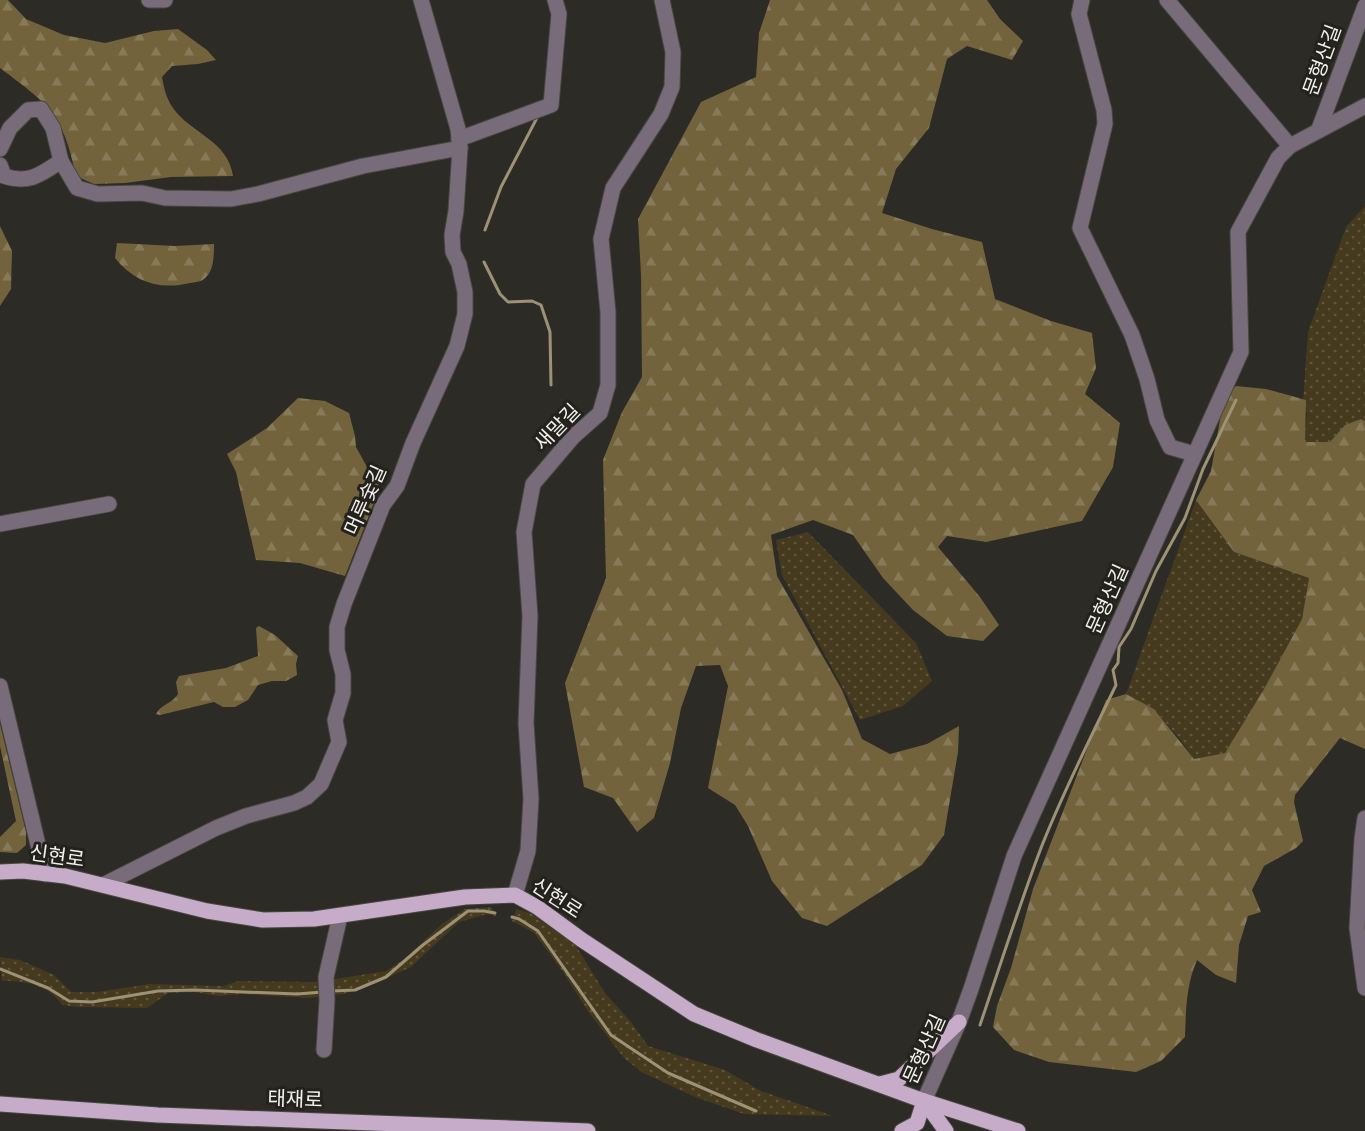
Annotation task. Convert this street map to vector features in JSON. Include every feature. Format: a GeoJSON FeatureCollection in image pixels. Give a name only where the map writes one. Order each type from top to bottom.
{"type":"FeatureCollection","features":[{"type":"Feature","properties":{"kind":"main road","name":"신현로"},"geometry":{"type":"LineString","coordinates":[[0,872],[23,871],[64,876],[207,911],[263,920],[314,920],[465,897],[515,895],[694,1014],[757,1040],[924,1101],[1018,1131]]}},
{"type":"Feature","properties":{"kind":"main road"},"geometry":{"type":"LineString","coordinates":[[880,1084],[899,1079],[959,1022]]}},
{"type":"Feature","properties":{"kind":"main road"},"geometry":{"type":"LineString","coordinates":[[902,1131],[917,1123],[924,1101]]}},
{"type":"Feature","properties":{"kind":"main road"},"geometry":{"type":"LineString","coordinates":[[924,1101],[946,1131]]}},
{"type":"Feature","properties":{"kind":"main road","name":"태재로"},"geometry":{"type":"LineString","coordinates":[[0,1104],[158,1114],[588,1131]]}},
{"type":"Feature","properties":{"kind":"main road","name":"태재로"},"geometry":{"type":"LineString","coordinates":[[0,1110],[158,1120],[413,1131]]}},
{"type":"Feature","properties":{"kind":"street"},"geometry":{"type":"LineString","coordinates":[[149,0],[165,0]]}},
{"type":"Feature","properties":{"kind":"street","name":"머루숯길"},"geometry":{"type":"LineString","coordinates":[[103,885],[216,828],[307,797],[321,784],[339,742],[335,720],[344,693],[343,674],[337,650],[337,627],[383,505],[396,486],[413,443],[458,346],[465,314],[465,292],[459,264],[453,252],[452,235],[456,211],[460,143],[449,94],[421,0]]}},
{"type":"Feature","properties":{"kind":"street"},"geometry":{"type":"LineString","coordinates":[[0,149],[10,128],[28,110],[41,109],[53,128],[61,161],[77,188],[98,194],[142,193],[165,198],[231,199],[460,143],[551,105],[559,14],[555,0]]}},
{"type":"Feature","properties":{"kind":"street","name":"새말길"},"geometry":{"type":"LineString","coordinates":[[515,895],[528,851],[531,799],[526,723],[530,616],[524,532],[533,484],[573,437],[600,413],[608,385],[608,312],[601,239],[613,188],[661,114],[672,87],[673,52],[662,0]]}},
{"type":"Feature","properties":{"kind":"street"},"geometry":{"type":"LineString","coordinates":[[1082,0],[1079,14],[1104,110],[1105,124],[1080,228],[1132,335],[1144,368],[1162,434],[1170,447],[1194,454]]}},
{"type":"Feature","properties":{"kind":"street"},"geometry":{"type":"LineString","coordinates":[[1167,0],[1290,146]]}},
{"type":"Feature","properties":{"kind":"street","name":"문형산길"},"geometry":{"type":"LineString","coordinates":[[1319,129],[1365,6]]}},
{"type":"Feature","properties":{"kind":"street","name":"문형산길"},"geometry":{"type":"LineString","coordinates":[[924,1101],[959,1022],[1014,856],[1241,351],[1238,232],[1278,158],[1290,146],[1365,105]]}},
{"type":"Feature","properties":{"kind":"street"},"geometry":{"type":"LineString","coordinates":[[0,165],[4,176],[16,180],[36,178],[61,161]]}},
{"type":"Feature","properties":{"kind":"street"},"geometry":{"type":"LineString","coordinates":[[0,525],[109,504]]}},
{"type":"Feature","properties":{"kind":"street"},"geometry":{"type":"LineString","coordinates":[[0,686],[45,874]]}},
{"type":"Feature","properties":{"kind":"street"},"geometry":{"type":"LineString","coordinates":[[1365,818],[1357,928],[1365,988]]}},
{"type":"Feature","properties":{"kind":"street"},"geometry":{"type":"LineString","coordinates":[[324,1050],[326,977],[340,916]]}},
{"type":"Feature","properties":{"kind":"shaded area"},"geometry":{"type":"Polygon","coordinates":[[[1365,206],[1365,421],[1361,419],[1345,425],[1330,442],[1304,442],[1307,414],[1303,402],[1308,332],[1346,227],[1365,206]]]}},
{"type":"Feature","properties":{"kind":"shaded area"},"geometry":{"type":"Polygon","coordinates":[[[1196,500],[1234,552],[1309,578],[1302,619],[1264,689],[1225,753],[1194,759],[1154,709],[1126,694],[1196,500]]]}},
{"type":"Feature","properties":{"kind":"shaded area"},"geometry":{"type":"Polygon","coordinates":[[[808,532],[916,643],[932,681],[903,706],[860,720],[782,575],[776,540],[808,532]]]}},
{"type":"Feature","properties":{"kind":"shaded area"},"geometry":{"type":"Polygon","coordinates":[[[491,907],[496,916],[487,914],[459,922],[411,967],[374,984],[343,994],[308,998],[242,994],[219,996],[194,992],[168,993],[147,1008],[79,1007],[62,1005],[57,998],[36,985],[2,981],[0,957],[20,960],[54,975],[71,992],[97,992],[150,984],[223,986],[239,981],[316,982],[386,971],[403,960],[442,924],[465,909],[491,907]]]}},
{"type":"Feature","properties":{"kind":"shaded area"},"geometry":{"type":"Polygon","coordinates":[[[516,909],[530,913],[576,946],[605,993],[631,1022],[648,1046],[725,1070],[761,1091],[833,1116],[744,1114],[695,1097],[643,1073],[624,1058],[590,1014],[534,933],[512,921],[516,909]]]}},
{"type":"Feature","properties":{"kind":"green space"},"geometry":{"type":"Polygon","coordinates":[[[0,0],[8,0],[26,19],[64,35],[105,43],[154,31],[178,29],[207,50],[216,60],[172,66],[162,77],[167,97],[173,108],[180,117],[224,154],[233,176],[171,177],[125,183],[94,184],[76,176],[66,138],[51,112],[31,92],[0,68],[0,0]]]}},
{"type":"Feature","properties":{"kind":"green space"},"geometry":{"type":"Polygon","coordinates":[[[770,0],[987,0],[1000,19],[1023,41],[1012,60],[967,46],[947,59],[929,128],[896,169],[882,213],[982,242],[995,299],[1051,321],[1092,333],[1096,368],[1085,394],[1120,423],[1113,467],[1082,521],[986,542],[947,536],[938,547],[980,597],[999,625],[983,641],[947,636],[913,610],[883,578],[853,535],[813,520],[771,535],[777,576],[842,690],[862,739],[890,754],[927,744],[959,726],[958,752],[944,835],[922,865],[827,926],[802,918],[772,881],[748,826],[735,805],[708,788],[728,686],[720,665],[696,666],[681,708],[670,763],[654,818],[637,832],[613,798],[584,787],[565,683],[606,578],[603,460],[622,412],[642,377],[638,219],[701,102],[756,77],[759,33],[770,0]]]}},
{"type":"Feature","properties":{"kind":"green space"},"geometry":{"type":"Polygon","coordinates":[[[0,226],[12,251],[11,289],[0,306],[0,226]]]}},
{"type":"Feature","properties":{"kind":"green space"},"geometry":{"type":"Polygon","coordinates":[[[117,243],[175,246],[214,244],[213,263],[210,272],[201,281],[179,285],[158,285],[140,279],[123,267],[115,258],[117,243]]]}},
{"type":"Feature","properties":{"kind":"green space"},"geometry":{"type":"Polygon","coordinates":[[[1236,386],[1266,389],[1306,400],[1305,442],[1330,442],[1345,425],[1361,419],[1365,421],[1365,749],[1340,738],[1295,795],[1294,802],[1303,841],[1296,848],[1264,866],[1252,890],[1261,912],[1248,916],[1239,945],[1236,983],[1216,975],[1197,960],[1193,969],[1186,1007],[1185,1037],[1161,1061],[1136,1072],[1049,1062],[1014,1050],[993,1027],[997,1006],[1011,968],[1033,889],[1106,700],[1126,694],[1154,709],[1194,759],[1225,753],[1264,689],[1302,619],[1309,578],[1234,552],[1196,500],[1211,471],[1224,397],[1236,386]]]}},
{"type":"Feature","properties":{"kind":"green space"},"geometry":{"type":"Polygon","coordinates":[[[298,398],[325,401],[349,413],[356,447],[367,467],[380,479],[379,490],[345,576],[300,563],[256,560],[236,472],[227,454],[267,428],[298,398]]]}},
{"type":"Feature","properties":{"kind":"green space"},"geometry":{"type":"Polygon","coordinates":[[[259,626],[275,635],[298,656],[297,675],[286,681],[272,681],[258,685],[248,700],[235,707],[223,707],[214,702],[156,714],[178,694],[176,682],[179,676],[226,668],[258,656],[256,628],[259,626]]]}},
{"type":"Feature","properties":{"kind":"green space"},"geometry":{"type":"Polygon","coordinates":[[[0,724],[26,832],[26,845],[17,853],[0,852],[0,837],[16,821],[0,746],[0,724]]]}},
{"type":"Feature","properties":{"kind":"waterway"},"geometry":{"type":"LineString","coordinates":[[485,230],[501,187],[539,114]]}},
{"type":"Feature","properties":{"kind":"waterway"},"geometry":{"type":"LineString","coordinates":[[484,262],[500,294],[508,302],[532,301],[541,305],[550,332],[551,385]]}},
{"type":"Feature","properties":{"kind":"waterway"},"geometry":{"type":"LineString","coordinates":[[980,1025],[1041,848],[1116,685],[1113,670],[1118,663],[1119,647],[1131,629],[1156,571],[1185,518],[1203,469],[1236,400]]}},
{"type":"Feature","properties":{"kind":"waterway"},"geometry":{"type":"LineString","coordinates":[[332,991],[355,990],[386,977],[468,911],[495,913]]}},
{"type":"Feature","properties":{"kind":"waterway"},"geometry":{"type":"LineString","coordinates":[[512,917],[538,931],[611,1035],[668,1073],[756,1111]]}},
{"type":"Feature","properties":{"kind":"waterway"},"geometry":{"type":"LineString","coordinates":[[0,969],[48,988],[69,1001],[92,1002],[158,991],[297,994],[323,992]]}}]}
